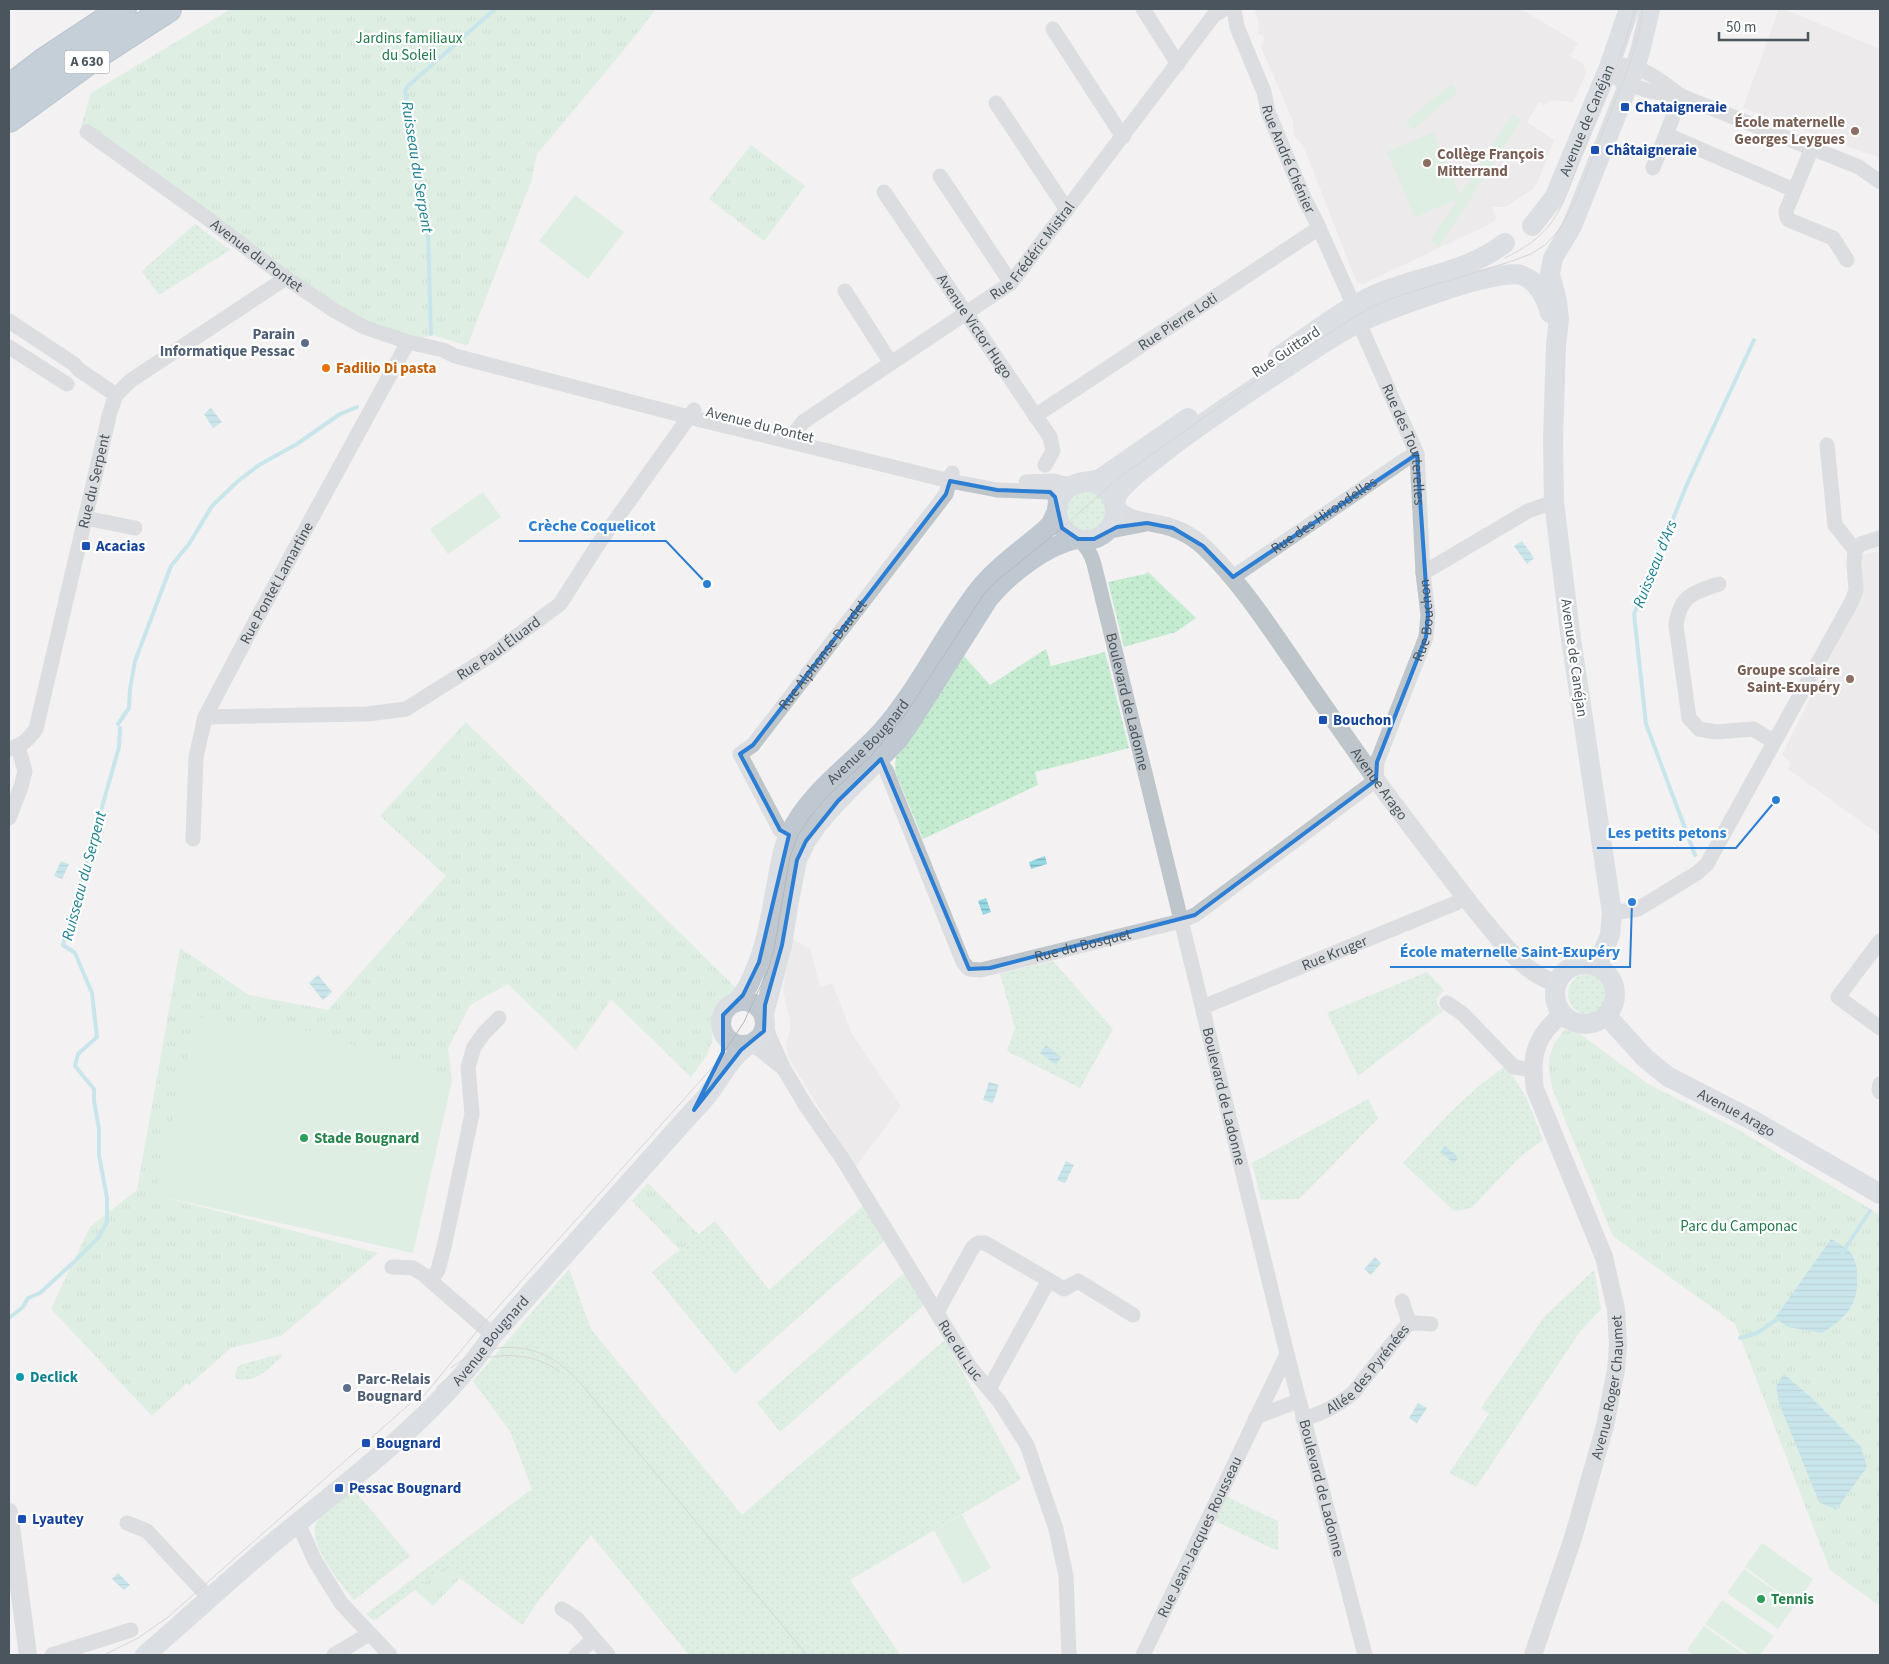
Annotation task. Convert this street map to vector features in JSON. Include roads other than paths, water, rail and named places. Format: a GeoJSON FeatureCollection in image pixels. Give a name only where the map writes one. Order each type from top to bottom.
{"type":"FeatureCollection","features":[{"type":"Feature","properties":{"kind":"highway","name":"A 630"},"geometry":{"type":"LineString","coordinates":[[9,88],[51,56],[122,9]]}},
{"type":"Feature","properties":{"kind":"highway","name":"A 630"},"geometry":{"type":"LineString","coordinates":[[9,119],[100,53],[168,9]]}},
{"type":"Feature","properties":{"kind":"main road","name":"Avenue de Canéjan"},"geometry":{"type":"LineString","coordinates":[[1532,226],[1554,198],[1609,67],[1629,9]]}},
{"type":"Feature","properties":{"kind":"main road","name":"Avenue de Canéjan"},"geometry":{"type":"LineString","coordinates":[[1520,275],[1537,275],[1544,271],[1572,226],[1632,76],[1650,9]]}},
{"type":"Feature","properties":{"kind":"main road","name":"Avenue de Canéjan"},"geometry":{"type":"LineString","coordinates":[[1556,345],[1550,312],[1544,298],[1535,284],[1515,272],[1506,263],[1503,250],[1504,243],[1514,231],[1525,226],[1538,228],[1548,235],[1553,246],[1550,274],[1557,301],[1559,319],[1556,345],[1553,440],[1554,502],[1570,632],[1612,913],[1610,935],[1597,966]]}},
{"type":"Feature","properties":{"kind":"main road","name":"Rue Guittard"},"geometry":{"type":"LineString","coordinates":[[1115,506],[1118,493],[1142,470],[1191,432],[1337,335],[1374,295],[1466,265],[1487,255],[1504,243]]}},
{"type":"Feature","properties":{"kind":"main road","name":"Rue Guittard"},"geometry":{"type":"LineString","coordinates":[[1079,482],[1100,479],[1356,315],[1472,283],[1507,275],[1520,275]]}},
{"type":"Feature","properties":{"kind":"main road"},"geometry":{"type":"LineString","coordinates":[[1079,482],[1098,484],[1112,497],[1115,506],[1113,523],[1108,530],[1094,539],[1078,539],[1069,535],[1062,528],[1058,520],[1058,501],[1070,486],[1079,482]]}},
{"type":"Feature","properties":{"kind":"main road","name":"Avenue Bougnard"},"geometry":{"type":"LineString","coordinates":[[694,1110],[723,1052],[725,1036],[722,1029],[723,1015],[730,1005],[743,995],[750,984],[766,940],[782,852],[789,834],[802,813],[822,789],[876,737],[899,710],[979,589],[1051,524],[1057,511]]}},
{"type":"Feature","properties":{"kind":"main road","name":"Avenue Bougnard"},"geometry":{"type":"LineString","coordinates":[[145,1655],[298,1523],[345,1486],[419,1420],[482,1351],[492,1335],[712,1091],[741,1050],[761,1037],[800,854],[817,825],[898,740],[998,588],[1021,568],[1056,545],[1078,539]]}},
{"type":"Feature","properties":{"kind":"main road"},"geometry":{"type":"LineString","coordinates":[[1585,964],[1597,966],[1611,979],[1615,998],[1612,1007],[1598,1021],[1589,1024],[1570,1020],[1562,1014],[1556,1003],[1554,996],[1556,984],[1563,973],[1573,966],[1585,964]]}},
{"type":"Feature","properties":{"kind":"main road"},"geometry":{"type":"LineString","coordinates":[[736,1002],[742,1000],[754,1003],[765,1019]]}},
{"type":"Feature","properties":{"kind":"main road","name":"Avenue Arago"},"geometry":{"type":"LineString","coordinates":[[1606,1015],[1645,1058],[1667,1076],[1754,1121],[1880,1194]]}},
{"type":"Feature","properties":{"kind":"main road"},"geometry":{"type":"LineString","coordinates":[[725,1036],[737,1044],[748,1045]]}},
{"type":"Feature","properties":{"kind":"street"},"geometry":{"type":"LineString","coordinates":[[1143,9],[1178,64]]}},
{"type":"Feature","properties":{"kind":"street","name":"Rue Frédéric Mistral"},"geometry":{"type":"LineString","coordinates":[[794,439],[803,422],[1011,283],[1214,15],[1225,9]]}},
{"type":"Feature","properties":{"kind":"street","name":"Rue André Chénier"},"geometry":{"type":"LineString","coordinates":[[1234,9],[1236,27],[1264,92],[1268,112],[1356,315]]}},
{"type":"Feature","properties":{"kind":"street"},"geometry":{"type":"LineString","coordinates":[[1053,29],[1123,137]]}},
{"type":"Feature","properties":{"kind":"street"},"geometry":{"type":"LineString","coordinates":[[1609,67],[1613,74],[1622,82],[1632,76],[1649,91],[1681,96],[1859,167],[1880,182]]}},
{"type":"Feature","properties":{"kind":"street"},"geometry":{"type":"LineString","coordinates":[[1653,168],[1681,96]]}},
{"type":"Feature","properties":{"kind":"street"},"geometry":{"type":"LineString","coordinates":[[996,103],[1067,210]]}},
{"type":"Feature","properties":{"kind":"street","name":"Avenue du Pontet"},"geometry":{"type":"LineString","coordinates":[[87,132],[286,278],[335,311],[364,327],[408,342],[442,350],[458,350],[692,413],[951,477],[998,480],[1030,487],[1052,494],[1055,497],[1057,511]]}},
{"type":"Feature","properties":{"kind":"street"},"geometry":{"type":"LineString","coordinates":[[1667,135],[1794,190]]}},
{"type":"Feature","properties":{"kind":"street"},"geometry":{"type":"LineString","coordinates":[[1812,148],[1786,210],[1787,217],[1789,220],[1832,238],[1847,260]]}},
{"type":"Feature","properties":{"kind":"street"},"geometry":{"type":"LineString","coordinates":[[940,176],[1011,283]]}},
{"type":"Feature","properties":{"kind":"street","name":"Avenue Victor Hugo"},"geometry":{"type":"LineString","coordinates":[[884,192],[1050,437],[1052,444],[1051,456],[1046,464]]}},
{"type":"Feature","properties":{"kind":"street","name":"Rue Pierre Loti"},"geometry":{"type":"LineString","coordinates":[[1035,416],[1319,228]]}},
{"type":"Feature","properties":{"kind":"street","name":"Rue du Serpent"},"geometry":{"type":"LineString","coordinates":[[9,818],[25,771],[13,748],[28,740],[36,729],[110,412],[116,395],[130,381],[286,278]]}},
{"type":"Feature","properties":{"kind":"street"},"geometry":{"type":"LineString","coordinates":[[845,291],[892,363]]}},
{"type":"Feature","properties":{"kind":"street","name":"Rue des Tourterelles"},"geometry":{"type":"LineString","coordinates":[[1356,315],[1417,454],[1423,573]]}},
{"type":"Feature","properties":{"kind":"street"},"geometry":{"type":"LineString","coordinates":[[9,321],[74,364],[78,369],[116,395]]}},
{"type":"Feature","properties":{"kind":"street","name":"Rue Pontet Lamartine"},"geometry":{"type":"LineString","coordinates":[[193,839],[196,757],[205,717],[408,342]]}},
{"type":"Feature","properties":{"kind":"street"},"geometry":{"type":"LineString","coordinates":[[9,346],[67,384]]}},
{"type":"Feature","properties":{"kind":"street","name":"Rue Paul Éluard"},"geometry":{"type":"LineString","coordinates":[[205,717],[367,714],[406,709],[487,658],[560,604],[597,546],[692,413]]}},
{"type":"Feature","properties":{"kind":"street"},"geometry":{"type":"LineString","coordinates":[[1827,445],[1835,525],[1855,550]]}},
{"type":"Feature","properties":{"kind":"street","name":"Rue des Hirondelles"},"geometry":{"type":"LineString","coordinates":[[1233,577],[1406,459],[1417,454]]}},
{"type":"Feature","properties":{"kind":"street"},"geometry":{"type":"LineString","coordinates":[[1030,487],[1030,478],[1039,468],[1046,464],[1052,481]]}},
{"type":"Feature","properties":{"kind":"street","name":"Rue Alphonse Daudet"},"geometry":{"type":"LineString","coordinates":[[789,834],[780,830],[740,754],[753,745],[946,494],[951,477]]}},
{"type":"Feature","properties":{"kind":"street","name":"Avenue du Pontet"},"geometry":{"type":"LineString","coordinates":[[1030,487],[1052,481],[1064,484],[1079,482]]}},
{"type":"Feature","properties":{"kind":"street","name":"Rue Bouchon"},"geometry":{"type":"LineString","coordinates":[[1376,780],[1377,762],[1426,637],[1428,615],[1423,573],[1528,511],[1554,502]]}},
{"type":"Feature","properties":{"kind":"street","name":"Avenue Arago"},"geometry":{"type":"LineString","coordinates":[[1115,506],[1121,514],[1147,523],[1173,528],[1188,535],[1203,546],[1233,577],[1376,780],[1465,897],[1523,963],[1547,981],[1556,984]]}},
{"type":"Feature","properties":{"kind":"street"},"geometry":{"type":"LineString","coordinates":[[85,518],[135,528]]}},
{"type":"Feature","properties":{"kind":"street","name":"Avenue Arago"},"geometry":{"type":"LineString","coordinates":[[1108,530],[1147,523]]}},
{"type":"Feature","properties":{"kind":"street"},"geometry":{"type":"LineString","coordinates":[[1612,913],[1638,909],[1697,873],[1707,864],[1852,600],[1856,590],[1855,550],[1861,544],[1880,538]]}},
{"type":"Feature","properties":{"kind":"street","name":"Boulevard de Ladonne"},"geometry":{"type":"LineString","coordinates":[[1078,539],[1087,547],[1092,555],[1298,1401],[1365,1655]]}},
{"type":"Feature","properties":{"kind":"street"},"geometry":{"type":"LineString","coordinates":[[1719,584],[1691,594],[1678,611],[1676,625],[1689,718],[1699,729],[1716,732],[1754,729],[1773,742]]}},
{"type":"Feature","properties":{"kind":"street","name":"Rue du Bosquet"},"geometry":{"type":"LineString","coordinates":[[878,762],[886,770],[963,962],[969,968],[981,970],[1195,915],[1376,780]]}},
{"type":"Feature","properties":{"kind":"street","name":"Rue Kruger"},"geometry":{"type":"LineString","coordinates":[[1203,1007],[1456,903],[1465,897]]}},
{"type":"Feature","properties":{"kind":"street"},"geometry":{"type":"LineString","coordinates":[[1880,940],[1838,998],[1880,1028]]}},
{"type":"Feature","properties":{"kind":"street"},"geometry":{"type":"LineString","coordinates":[[1447,1003],[1463,1014],[1514,1067],[1532,1070]]}},
{"type":"Feature","properties":{"kind":"street","name":"Avenue Roger Chaumet"},"geometry":{"type":"LineString","coordinates":[[1533,1655],[1573,1538],[1605,1426],[1613,1389],[1618,1345],[1616,1309],[1604,1257],[1535,1089],[1532,1070],[1540,1039],[1547,1027],[1562,1014]]}},
{"type":"Feature","properties":{"kind":"street"},"geometry":{"type":"LineString","coordinates":[[431,1280],[438,1270],[445,1243],[472,1114],[468,1067],[474,1047],[484,1033],[499,1018]]}},
{"type":"Feature","properties":{"kind":"street","name":"Rue du Luc"},"geometry":{"type":"LineString","coordinates":[[765,1019],[769,1036],[784,1069],[806,1106],[842,1158],[970,1367],[999,1401],[1027,1445],[1056,1529],[1066,1576],[1069,1655]]}},
{"type":"Feature","properties":{"kind":"street","name":"Rue du Luc"},"geometry":{"type":"LineString","coordinates":[[748,1045],[758,1048],[784,1069]]}},
{"type":"Feature","properties":{"kind":"street"},"geometry":{"type":"LineString","coordinates":[[1880,1084],[1880,1092]]}},
{"type":"Feature","properties":{"kind":"street"},"geometry":{"type":"LineString","coordinates":[[937,1312],[973,1247],[978,1243],[985,1243],[1064,1289],[1078,1282],[1133,1315]]}},
{"type":"Feature","properties":{"kind":"street"},"geometry":{"type":"LineString","coordinates":[[392,1267],[413,1268],[431,1280],[492,1335]]}},
{"type":"Feature","properties":{"kind":"street"},"geometry":{"type":"LineString","coordinates":[[989,1389],[1049,1280]]}},
{"type":"Feature","properties":{"kind":"street"},"geometry":{"type":"LineString","coordinates":[[1402,1302],[1408,1319],[1407,1325]]}},
{"type":"Feature","properties":{"kind":"street","name":"Allée des Pyrénées"},"geometry":{"type":"LineString","coordinates":[[1304,1419],[1315,1416],[1346,1400],[1354,1393],[1407,1325],[1416,1323],[1431,1324]]}},
{"type":"Feature","properties":{"kind":"street","name":"Rue Jean-Jacques Rousseau"},"geometry":{"type":"LineString","coordinates":[[1143,1655],[1287,1354]]}},
{"type":"Feature","properties":{"kind":"street"},"geometry":{"type":"LineString","coordinates":[[1256,1417],[1298,1401]]}},
{"type":"Feature","properties":{"kind":"street"},"geometry":{"type":"LineString","coordinates":[[9,1512],[28,1655]]}},
{"type":"Feature","properties":{"kind":"street"},"geometry":{"type":"LineString","coordinates":[[127,1523],[147,1531],[210,1599]]}},
{"type":"Feature","properties":{"kind":"street"},"geometry":{"type":"LineString","coordinates":[[298,1523],[327,1583],[341,1603],[390,1655]]}},
{"type":"Feature","properties":{"kind":"street"},"geometry":{"type":"LineString","coordinates":[[562,1609],[577,1618],[608,1655]]}},
{"type":"Feature","properties":{"kind":"street"},"geometry":{"type":"LineString","coordinates":[[52,1655],[131,1630]]}},
{"type":"Feature","properties":{"kind":"street"},"geometry":{"type":"LineString","coordinates":[[334,1655],[370,1634]]}},
{"type":"Feature","properties":{"kind":"street"},"geometry":{"type":"LineString","coordinates":[[576,1655],[594,1640]]}},
{"type":"Feature","properties":{"kind":"water"},"geometry":{"type":"Polygon","coordinates":[[[211,408],[222,422],[213,428],[204,414],[211,408]]]}},
{"type":"Feature","properties":{"kind":"water"},"geometry":{"type":"Polygon","coordinates":[[[1522,541],[1534,558],[1527,564],[1514,546],[1522,541]]]}},
{"type":"Feature","properties":{"kind":"water"},"geometry":{"type":"Polygon","coordinates":[[[1045,856],[1047,864],[1031,869],[1029,862],[1045,856]]]}},
{"type":"Feature","properties":{"kind":"water"},"geometry":{"type":"Polygon","coordinates":[[[61,861],[69,864],[62,879],[54,876],[61,861]]]}},
{"type":"Feature","properties":{"kind":"water"},"geometry":{"type":"Polygon","coordinates":[[[986,898],[991,912],[983,915],[978,901],[986,898]]]}},
{"type":"Feature","properties":{"kind":"water"},"geometry":{"type":"Polygon","coordinates":[[[318,975],[332,992],[323,1000],[309,983],[318,975]]]}},
{"type":"Feature","properties":{"kind":"water"},"geometry":{"type":"Polygon","coordinates":[[[1046,1045],[1061,1057],[1056,1065],[1040,1053],[1046,1045]]]}},
{"type":"Feature","properties":{"kind":"water"},"geometry":{"type":"Polygon","coordinates":[[[989,1082],[999,1085],[993,1103],[983,1100],[989,1082]]]}},
{"type":"Feature","properties":{"kind":"water"},"geometry":{"type":"Polygon","coordinates":[[[1445,1146],[1457,1156],[1458,1158],[1455,1162],[1452,1162],[1440,1152],[1445,1146]]]}},
{"type":"Feature","properties":{"kind":"water"},"geometry":{"type":"Polygon","coordinates":[[[1066,1161],[1074,1165],[1065,1183],[1057,1180],[1066,1161]]]}},
{"type":"Feature","properties":{"kind":"water"},"geometry":{"type":"Polygon","coordinates":[[[1831,1239],[1852,1254],[1857,1268],[1856,1294],[1850,1309],[1822,1333],[1788,1327],[1775,1318],[1831,1239]]]}},
{"type":"Feature","properties":{"kind":"water"},"geometry":{"type":"Polygon","coordinates":[[[1375,1257],[1381,1263],[1371,1275],[1364,1269],[1375,1257]]]}},
{"type":"Feature","properties":{"kind":"water"},"geometry":{"type":"Polygon","coordinates":[[[1784,1374],[1811,1397],[1861,1447],[1867,1467],[1836,1510],[1819,1502],[1779,1403],[1776,1386],[1784,1374]]]}},
{"type":"Feature","properties":{"kind":"water"},"geometry":{"type":"Polygon","coordinates":[[[1418,1403],[1427,1408],[1417,1423],[1409,1418],[1418,1403]]]}},
{"type":"Feature","properties":{"kind":"water"},"geometry":{"type":"Polygon","coordinates":[[[118,1573],[130,1585],[124,1590],[112,1579],[118,1573]]]}},
{"type":"Feature","properties":{"kind":"waterway","name":"Ruisseau du Serpent"},"geometry":{"type":"LineString","coordinates":[[431,334],[428,232],[405,91],[408,86],[495,9]]}},
{"type":"Feature","properties":{"kind":"waterway","name":"Ruisseau d'Ars"},"geometry":{"type":"LineString","coordinates":[[1695,855],[1646,724],[1634,614],[1688,482],[1754,340]]}},
{"type":"Feature","properties":{"kind":"waterway","name":"Ruisseau du Serpent"},"geometry":{"type":"LineString","coordinates":[[118,724],[129,708],[135,661],[171,566],[189,544],[212,506],[237,482],[259,465],[297,444],[340,414],[357,407]]}},
{"type":"Feature","properties":{"kind":"waterway","name":"Ruisseau du Serpent"},"geometry":{"type":"LineString","coordinates":[[9,1318],[23,1307],[28,1298],[40,1293],[76,1260],[98,1238],[107,1222],[107,1198],[99,1155],[99,1129],[94,1089],[75,1066],[78,1054],[97,1037],[92,993],[75,953],[63,945],[119,747],[120,728]]}},
{"type":"Feature","properties":{"kind":"waterway","name":"Ruisseau d'Ars"},"geometry":{"type":"LineString","coordinates":[[1842,1253],[1870,1211]]}},
{"type":"Feature","properties":{"kind":"waterway","name":"Ruisseau d'Ars"},"geometry":{"type":"LineString","coordinates":[[1740,1338],[1757,1333],[1779,1318]]}},
{"type":"Feature","properties":{"kind":"tram line"},"geometry":{"type":"LineString","coordinates":[[1505,258],[1536,239],[1551,223],[1560,208],[1610,83],[1635,9]]}},
{"type":"Feature","properties":{"kind":"tram line"},"geometry":{"type":"LineString","coordinates":[[417,1404],[482,1325],[719,1060],[744,1022],[768,970],[774,949],[790,857],[797,837],[810,817],[831,793],[871,756],[905,715],[984,594],[993,584],[1062,528],[1117,479],[1254,382],[1359,314],[1401,295],[1531,254],[1545,245],[1558,231],[1575,202],[1629,66],[1638,37],[1643,9]]}},
{"type":"Feature","properties":{"kind":"tram line"},"geometry":{"type":"LineString","coordinates":[[451,1368],[463,1359],[477,1353],[506,1347],[535,1351],[561,1365],[578,1380],[807,1655]]}},
{"type":"Feature","properties":{"kind":"tram line"},"geometry":{"type":"LineString","coordinates":[[437,1387],[467,1365],[493,1357],[517,1356],[528,1358],[540,1361],[560,1372]]}},
{"type":"Feature","properties":{"kind":"tram line"},"geometry":{"type":"LineString","coordinates":[[104,1655],[138,1638],[168,1617],[421,1394]]}},
{"type":"Feature","properties":{"kind":"place","name":"Chataigneraie"},"geometry":{"type":"Point","coordinates":[1625,107]}},
{"type":"Feature","properties":{"kind":"place","name":"École maternelle Georges Leygues"},"geometry":{"type":"Point","coordinates":[1855,131]}},
{"type":"Feature","properties":{"kind":"place","name":"Châtaigneraie"},"geometry":{"type":"Point","coordinates":[1595,150]}},
{"type":"Feature","properties":{"kind":"place","name":"Collège François Mitterrand"},"geometry":{"type":"Point","coordinates":[1427,163]}},
{"type":"Feature","properties":{"kind":"place","name":"Parain Informatique Pessac"},"geometry":{"type":"Point","coordinates":[305,343]}},
{"type":"Feature","properties":{"kind":"place","name":"Fadilio Di pasta"},"geometry":{"type":"Point","coordinates":[326,368]}},
{"type":"Feature","properties":{"kind":"place","name":"Acacias"},"geometry":{"type":"Point","coordinates":[86,546]}},
{"type":"Feature","properties":{"kind":"place","name":"Crèche Coquelicot"},"geometry":{"type":"Point","coordinates":[707,584]}},
{"type":"Feature","properties":{"kind":"place","name":"Groupe scolaire Saint-Exupéry"},"geometry":{"type":"Point","coordinates":[1850,679]}},
{"type":"Feature","properties":{"kind":"place","name":"Bouchon"},"geometry":{"type":"Point","coordinates":[1323,720]}},
{"type":"Feature","properties":{"kind":"place","name":"Les petits petons"},"geometry":{"type":"Point","coordinates":[1776,800]}},
{"type":"Feature","properties":{"kind":"place","name":"École maternelle Saint-Exupéry"},"geometry":{"type":"Point","coordinates":[1632,902]}},
{"type":"Feature","properties":{"kind":"place","name":"Stade Bougnard"},"geometry":{"type":"Point","coordinates":[304,1138]}},
{"type":"Feature","properties":{"kind":"place","name":"Declick"},"geometry":{"type":"Point","coordinates":[20,1377]}},
{"type":"Feature","properties":{"kind":"place","name":"Parc-Relais Bougnard"},"geometry":{"type":"Point","coordinates":[347,1388]}},
{"type":"Feature","properties":{"kind":"place","name":"Bougnard"},"geometry":{"type":"Point","coordinates":[366,1443]}},
{"type":"Feature","properties":{"kind":"place","name":"Pessac Bougnard"},"geometry":{"type":"Point","coordinates":[339,1488]}},
{"type":"Feature","properties":{"kind":"place","name":"Lyautey"},"geometry":{"type":"Point","coordinates":[22,1519]}},
{"type":"Feature","properties":{"kind":"place","name":"Tennis"},"geometry":{"type":"Point","coordinates":[1761,1599]}},
{"type":"Feature","properties":{"kind":"park label","name":"Jardins familiaux du Soleil"},"geometry":{"type":"Point","coordinates":[409,46]}},
{"type":"Feature","properties":{"kind":"park label","name":"Parc du Camponac"},"geometry":{"type":"Point","coordinates":[1739,1226]}}]}
